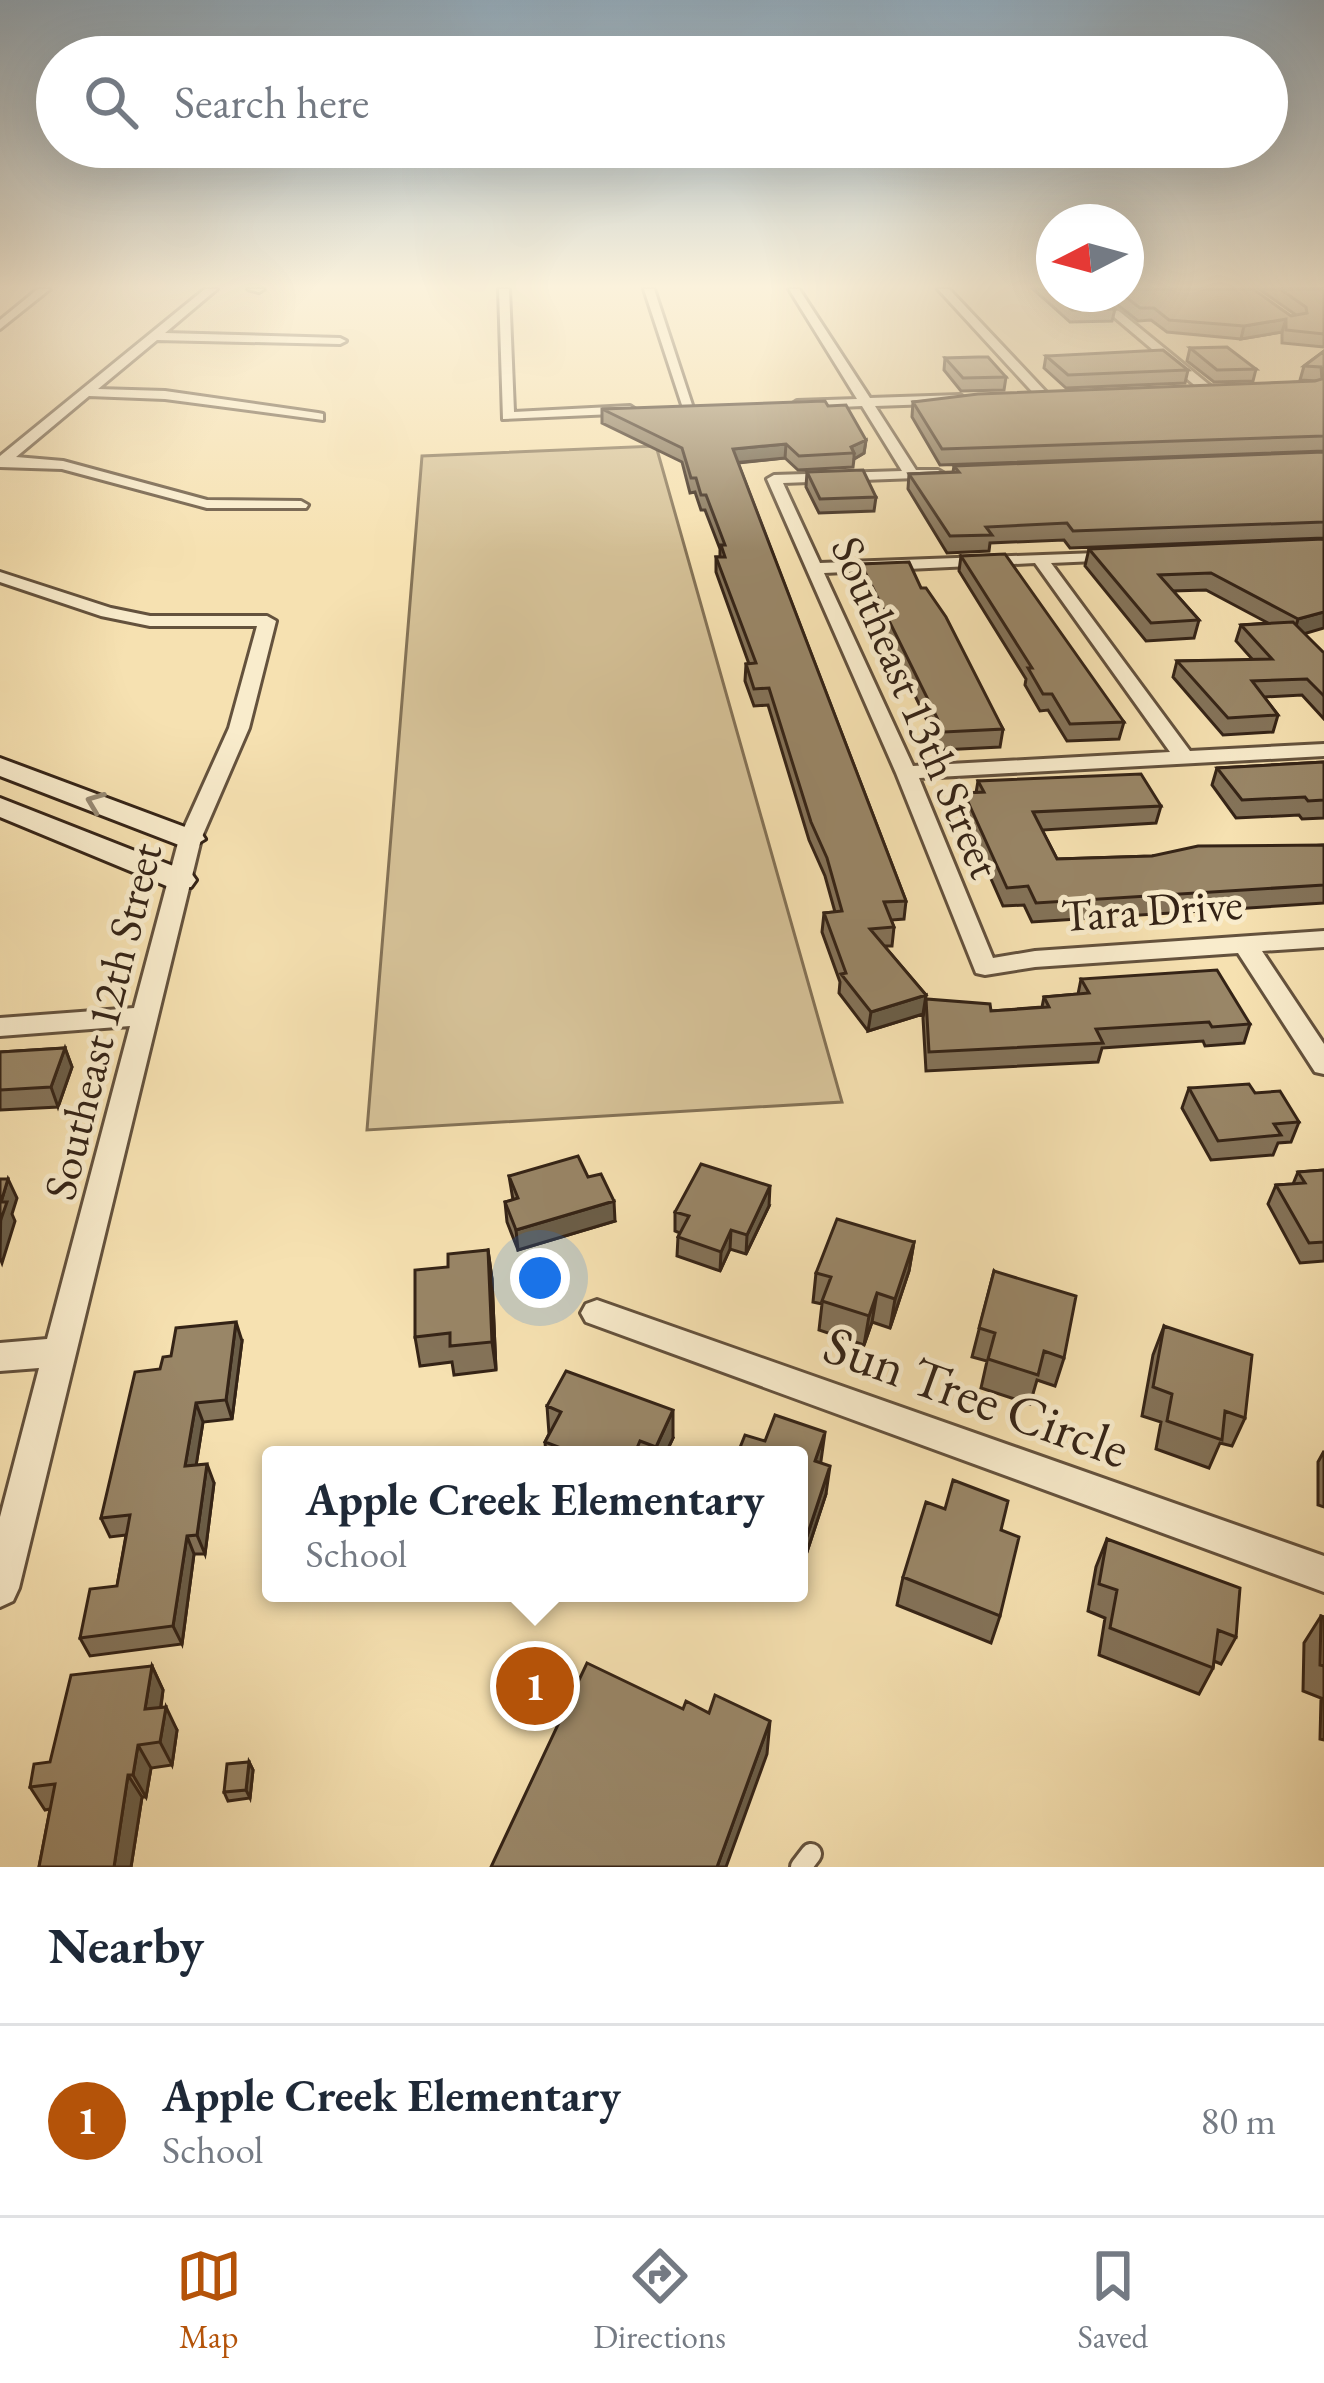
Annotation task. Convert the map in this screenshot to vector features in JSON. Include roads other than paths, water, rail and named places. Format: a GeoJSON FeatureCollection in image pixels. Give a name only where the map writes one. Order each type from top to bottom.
{"type":"FeatureCollection","features":[{"type":"Feature","properties":{"kind":"street"},"geometry":{"type":"LineString","coordinates":[[2,461],[105,376]]}},
{"type":"Feature","properties":{"kind":"street"},"geometry":{"type":"LineString","coordinates":[[507,376],[508,416],[646,410]]}},
{"type":"Feature","properties":{"kind":"street"},"geometry":{"type":"LineString","coordinates":[[678,376],[689,408]]}},
{"type":"Feature","properties":{"kind":"street"},"geometry":{"type":"LineString","coordinates":[[849,376],[912,476],[956,474]]}},
{"type":"Feature","properties":{"kind":"street"},"geometry":{"type":"LineString","coordinates":[[1024,376],[1043,396]]}},
{"type":"Feature","properties":{"kind":"street"},"geometry":{"type":"LineString","coordinates":[[1191,376],[1209,391]]}},
{"type":"Feature","properties":{"kind":"street"},"geometry":{"type":"LineString","coordinates":[[1185,392],[1229,390]]}},
{"type":"Feature","properties":{"kind":"street"},"geometry":{"type":"LineString","coordinates":[[86,392],[165,395],[318,417]]}},
{"type":"Feature","properties":{"kind":"street"},"geometry":{"type":"LineString","coordinates":[[1021,397],[1066,395]]}},
{"type":"Feature","properties":{"kind":"street"},"geometry":{"type":"LineString","coordinates":[[778,405],[976,399]]}},
{"type":"Feature","properties":{"kind":"street"},"geometry":{"type":"LineString","coordinates":[[668,409],[711,407]]}},
{"type":"Feature","properties":{"kind":"street"},"geometry":{"type":"LineString","coordinates":[[2,461],[62,465],[207,503],[301,505]]}},
{"type":"Feature","properties":{"kind":"street","name":"Southeast 13th Street"},"geometry":{"type":"LineString","coordinates":[[912,476],[774,478],[906,773],[985,968]]}},
{"type":"Feature","properties":{"kind":"street"},"geometry":{"type":"LineString","coordinates":[[816,568],[1144,554]]}},
{"type":"Feature","properties":{"kind":"street"},"geometry":{"type":"LineString","coordinates":[[1039,558],[1184,757]]}},
{"type":"Feature","properties":{"kind":"street","name":"Southeast 12th Street"},"geometry":{"type":"LineString","coordinates":[[0,578],[131,618],[267,621],[239,728],[190,839],[0,1588]]}},
{"type":"Feature","properties":{"kind":"street"},"geometry":{"type":"LineString","coordinates":[[906,773],[1324,750]]}},
{"type":"Feature","properties":{"kind":"street"},"geometry":{"type":"LineString","coordinates":[[0,766],[190,839]]}},
{"type":"Feature","properties":{"kind":"street"},"geometry":{"type":"LineString","coordinates":[[0,807],[180,880]]}},
{"type":"Feature","properties":{"kind":"street","name":"Tara Drive"},"geometry":{"type":"LineString","coordinates":[[985,968],[1035,959],[1324,940]]}},
{"type":"Feature","properties":{"kind":"street"},"geometry":{"type":"LineString","coordinates":[[1246,946],[1324,1065]]}},
{"type":"Feature","properties":{"kind":"street"},"geometry":{"type":"LineString","coordinates":[[0,1027],[148,1016]]}},
{"type":"Feature","properties":{"kind":"street","name":"Sun Tree Circle"},"geometry":{"type":"LineString","coordinates":[[597,1312],[1324,1574]]}},
{"type":"Feature","properties":{"kind":"street"},"geometry":{"type":"LineString","coordinates":[[0,1358],[61,1352]]}},
{"type":"Feature","properties":{"kind":"place","name":"Apple Creek Elementary"},"geometry":{"type":"Point","coordinates":[535,1686]}}]}
